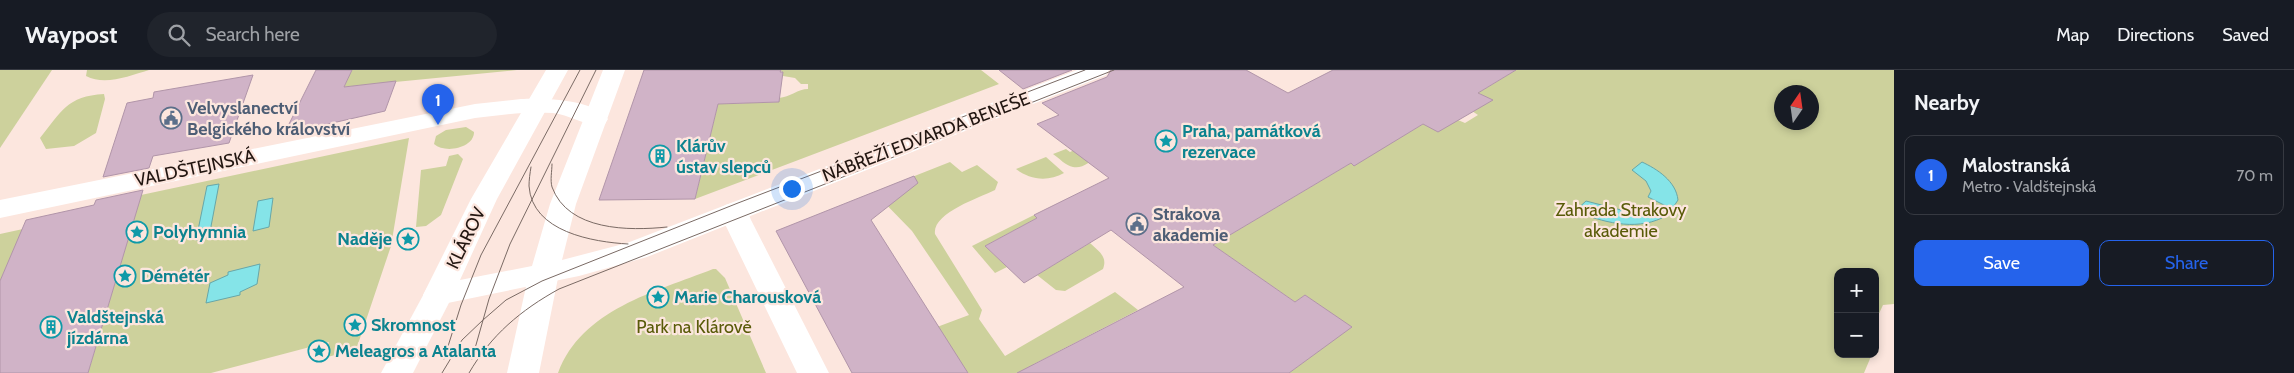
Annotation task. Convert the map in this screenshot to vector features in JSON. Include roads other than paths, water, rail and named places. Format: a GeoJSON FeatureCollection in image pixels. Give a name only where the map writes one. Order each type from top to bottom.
{"type":"FeatureCollection","features":[{"type":"Feature","properties":{"kind":"main road","name":"KLÁROV"},"geometry":{"type":"LineString","coordinates":[[397,373],[438,295],[484,199],[539,105],[557,70]]}},
{"type":"Feature","properties":{"kind":"main road"},"geometry":{"type":"LineString","coordinates":[[523,373],[544,273],[563,204],[614,70]]}},
{"type":"Feature","properties":{"kind":"main road","name":"NÁBŘEŽÍ EDVARDA BENEŠE"},"geometry":{"type":"LineString","coordinates":[[438,295],[544,273],[637,250],[1098,70]]}},
{"type":"Feature","properties":{"kind":"main road"},"geometry":{"type":"LineString","coordinates":[[539,105],[578,111],[596,120]]}},
{"type":"Feature","properties":{"kind":"main road","name":"VALDŠTEJNSKÁ"},"geometry":{"type":"LineString","coordinates":[[0,209],[475,111],[539,105]]}},
{"type":"Feature","properties":{"kind":"main road"},"geometry":{"type":"LineString","coordinates":[[735,211],[737,220],[813,373]]}},
{"type":"Feature","properties":{"kind":"water"},"geometry":{"type":"Polygon","coordinates":[[[1642,162],[1665,176],[1674,187],[1678,200],[1672,209],[1648,197],[1651,191],[1646,181],[1632,170],[1642,162]]]}},
{"type":"Feature","properties":{"kind":"water"},"geometry":{"type":"Polygon","coordinates":[[[219,184],[209,237],[196,240],[207,186],[219,184]]]}},
{"type":"Feature","properties":{"kind":"water"},"geometry":{"type":"Polygon","coordinates":[[[273,198],[269,227],[253,231],[258,201],[273,198]]]}},
{"type":"Feature","properties":{"kind":"water"},"geometry":{"type":"Polygon","coordinates":[[[1586,201],[1621,210],[1638,206],[1662,218],[1640,224],[1618,224],[1596,219],[1575,211],[1586,201]]]}},
{"type":"Feature","properties":{"kind":"water"},"geometry":{"type":"Polygon","coordinates":[[[260,264],[257,284],[240,292],[240,295],[206,303],[210,283],[228,275],[228,272],[260,264]]]}},
{"type":"Feature","properties":{"kind":"tram line"},"geometry":{"type":"LineString","coordinates":[[444,359],[461,305],[481,255],[580,70]]}},
{"type":"Feature","properties":{"kind":"tram line"},"geometry":{"type":"LineString","coordinates":[[532,199],[596,70]]}},
{"type":"Feature","properties":{"kind":"tram line"},"geometry":{"type":"LineString","coordinates":[[483,320],[506,300],[542,281],[738,203],[1085,70]]}},
{"type":"Feature","properties":{"kind":"tram line"},"geometry":{"type":"LineString","coordinates":[[469,373],[497,335],[532,306],[559,289],[1114,70]]}},
{"type":"Feature","properties":{"kind":"tram line"},"geometry":{"type":"LineString","coordinates":[[552,164],[552,187],[560,202],[571,212],[585,220],[618,228],[667,227]]}},
{"type":"Feature","properties":{"kind":"tram line"},"geometry":{"type":"LineString","coordinates":[[531,167],[529,186],[532,199]]}},
{"type":"Feature","properties":{"kind":"tram line"},"geometry":{"type":"LineString","coordinates":[[483,320],[510,244],[532,199]]}},
{"type":"Feature","properties":{"kind":"tram line"},"geometry":{"type":"LineString","coordinates":[[532,199],[541,214],[552,224],[566,232],[598,241],[628,244]]}},
{"type":"Feature","properties":{"kind":"tram line"},"geometry":{"type":"LineString","coordinates":[[442,373],[462,340],[483,320]]}},
{"type":"Feature","properties":{"kind":"tram line"},"geometry":{"type":"LineString","coordinates":[[472,359],[483,320]]}},
{"type":"Feature","properties":{"kind":"place","name":"Velvyslanectví Belgického království"},"geometry":{"type":"Point","coordinates":[171,118]}},
{"type":"Feature","properties":{"kind":"place","name":"Malostranská"},"geometry":{"type":"Point","coordinates":[438,125]}},
{"type":"Feature","properties":{"kind":"place","name":"Praha, památková rezervace"},"geometry":{"type":"Point","coordinates":[1166,141]}},
{"type":"Feature","properties":{"kind":"place","name":"Klárův ústav slepců"},"geometry":{"type":"Point","coordinates":[660,156]}},
{"type":"Feature","properties":{"kind":"place","name":"Strakova akademie"},"geometry":{"type":"Point","coordinates":[1137,224]}},
{"type":"Feature","properties":{"kind":"place","name":"Polyhymnia"},"geometry":{"type":"Point","coordinates":[137,232]}},
{"type":"Feature","properties":{"kind":"place","name":"Naděje"},"geometry":{"type":"Point","coordinates":[408,239]}},
{"type":"Feature","properties":{"kind":"place","name":"Démétér"},"geometry":{"type":"Point","coordinates":[125,276]}},
{"type":"Feature","properties":{"kind":"place","name":"Marie Charousková"},"geometry":{"type":"Point","coordinates":[658,297]}},
{"type":"Feature","properties":{"kind":"place","name":"Skromnost"},"geometry":{"type":"Point","coordinates":[355,325]}},
{"type":"Feature","properties":{"kind":"place","name":"Valdštejnská jízdárna"},"geometry":{"type":"Point","coordinates":[51,327]}},
{"type":"Feature","properties":{"kind":"place","name":"Meleagros a Atalanta"},"geometry":{"type":"Point","coordinates":[319,351]}},
{"type":"Feature","properties":{"kind":"park label","name":"Zahrada Strakovy akademie"},"geometry":{"type":"Point","coordinates":[1621,220]}},
{"type":"Feature","properties":{"kind":"park label","name":"Park na Klárově"},"geometry":{"type":"Point","coordinates":[694,327]}}]}
